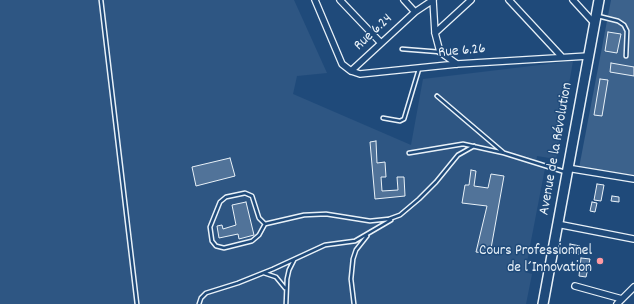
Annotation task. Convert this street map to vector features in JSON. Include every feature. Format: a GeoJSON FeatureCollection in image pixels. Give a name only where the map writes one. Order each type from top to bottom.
{"type":"FeatureCollection","features":[{"type":"Feature","properties":{"kind":"main road","name":"Avenue de la Révolution"},"geometry":{"type":"LineString","coordinates":[[543,304],[599,0]]}},
{"type":"Feature","properties":{"kind":"street"},"geometry":{"type":"LineString","coordinates":[[315,0],[342,64],[351,71]]}},
{"type":"Feature","properties":{"kind":"street"},"geometry":{"type":"LineString","coordinates":[[340,0],[380,42]]}},
{"type":"Feature","properties":{"kind":"street"},"geometry":{"type":"LineString","coordinates":[[404,0],[415,12]]}},
{"type":"Feature","properties":{"kind":"street"},"geometry":{"type":"LineString","coordinates":[[433,0],[435,33],[440,52],[458,64]]}},
{"type":"Feature","properties":{"kind":"street","name":"Rue 6.24"},"geometry":{"type":"LineString","coordinates":[[351,71],[380,42],[415,12],[433,0]]}},
{"type":"Feature","properties":{"kind":"street"},"geometry":{"type":"LineString","coordinates":[[435,33],[471,0]]}},
{"type":"Feature","properties":{"kind":"street"},"geometry":{"type":"LineString","coordinates":[[509,0],[562,57]]}},
{"type":"Feature","properties":{"kind":"street"},"geometry":{"type":"LineString","coordinates":[[573,0],[595,20]]}},
{"type":"Feature","properties":{"kind":"street","name":"Rue 6.26"},"geometry":{"type":"LineString","coordinates":[[351,71],[360,74],[458,64],[588,56]]}},
{"type":"Feature","properties":{"kind":"street"},"geometry":{"type":"LineString","coordinates":[[567,170],[634,179]]}},
{"type":"Feature","properties":{"kind":"street"},"geometry":{"type":"LineString","coordinates":[[557,224],[634,239]]}},
{"type":"Feature","properties":{"kind":"street"},"geometry":{"type":"LineString","coordinates":[[575,286],[622,299]]}},
{"type":"Feature","properties":{"kind":"street"},"geometry":{"type":"LineString","coordinates":[[617,304],[634,287]]}},
{"type":"Feature","properties":{"kind":"lane"},"geometry":{"type":"LineString","coordinates":[[101,0],[137,304]]}},
{"type":"Feature","properties":{"kind":"lane"},"geometry":{"type":"LineString","coordinates":[[595,20],[618,21],[624,25],[627,31],[626,56]]}},
{"type":"Feature","properties":{"kind":"lane"},"geometry":{"type":"LineString","coordinates":[[402,49],[440,52]]}},
{"type":"Feature","properties":{"kind":"lane"},"geometry":{"type":"LineString","coordinates":[[383,118],[400,121],[404,119],[420,68]]}},
{"type":"Feature","properties":{"kind":"lane"},"geometry":{"type":"LineString","coordinates":[[437,96],[504,153]]}},
{"type":"Feature","properties":{"kind":"lane"},"geometry":{"type":"LineString","coordinates":[[409,153],[463,144],[504,153],[567,170]]}},
{"type":"Feature","properties":{"kind":"lane"},"geometry":{"type":"LineString","coordinates":[[198,304],[206,293],[264,273],[325,245],[355,241],[369,234],[400,215],[436,182],[458,156],[474,146]]}},
{"type":"Feature","properties":{"kind":"lane"},"geometry":{"type":"LineString","coordinates":[[265,224],[259,235],[252,241],[224,248],[216,246],[212,241],[210,227],[220,202],[226,197],[245,193],[252,196],[260,221],[265,224],[304,215],[326,214],[380,221],[400,215]]}},
{"type":"Feature","properties":{"kind":"lane"},"geometry":{"type":"LineString","coordinates":[[354,304],[351,279],[353,259],[361,242],[369,234]]}},
{"type":"Feature","properties":{"kind":"lane"},"geometry":{"type":"LineString","coordinates":[[286,304],[286,289],[289,270],[295,259]]}},
{"type":"Feature","properties":{"kind":"lane"},"geometry":{"type":"LineString","coordinates":[[264,273],[276,277],[286,289]]}},
{"type":"Feature","properties":{"kind":"shaded area"},"geometry":{"type":"Polygon","coordinates":[[[0,0],[294,0],[327,73],[297,76],[293,94],[411,145],[423,79],[573,61],[556,159],[537,156],[536,165],[545,168],[525,272],[532,274],[526,304],[0,304],[0,0]]]}},
{"type":"Feature","properties":{"kind":"shaded area"},"geometry":{"type":"Polygon","coordinates":[[[611,0],[634,0],[634,175],[579,168],[611,0]]]}},
{"type":"Feature","properties":{"kind":"building"},"geometry":{"type":"Polygon","coordinates":[[[608,32],[621,34],[617,53],[605,51],[608,32]]]}},
{"type":"Feature","properties":{"kind":"building"},"geometry":{"type":"Polygon","coordinates":[[[611,63],[634,67],[634,76],[610,72],[611,63]]]}},
{"type":"Feature","properties":{"kind":"building"},"geometry":{"type":"Polygon","coordinates":[[[600,79],[608,80],[602,116],[594,115],[600,79]]]}},
{"type":"Feature","properties":{"kind":"building"},"geometry":{"type":"Polygon","coordinates":[[[376,141],[377,163],[385,162],[386,177],[381,177],[382,191],[398,190],[397,177],[404,177],[405,196],[375,199],[370,142],[376,141]]]}},
{"type":"Feature","properties":{"kind":"building"},"geometry":{"type":"Polygon","coordinates":[[[230,158],[235,176],[196,186],[192,167],[230,158]]]}},
{"type":"Feature","properties":{"kind":"building"},"geometry":{"type":"Polygon","coordinates":[[[471,170],[476,171],[474,186],[488,188],[491,174],[504,176],[490,254],[476,252],[487,206],[462,203],[465,185],[469,185],[471,170]]]}},
{"type":"Feature","properties":{"kind":"building"},"geometry":{"type":"Polygon","coordinates":[[[597,184],[604,185],[601,201],[594,200],[597,184]]]}},
{"type":"Feature","properties":{"kind":"building"},"geometry":{"type":"Polygon","coordinates":[[[612,196],[619,197],[619,202],[611,201],[612,196]]]}},
{"type":"Feature","properties":{"kind":"building"},"geometry":{"type":"Polygon","coordinates":[[[246,202],[254,235],[239,239],[238,234],[219,238],[217,226],[222,225],[223,229],[236,225],[232,205],[246,202]]]}},
{"type":"Feature","properties":{"kind":"building"},"geometry":{"type":"Polygon","coordinates":[[[592,202],[597,203],[595,212],[590,211],[592,202]]]}},
{"type":"Feature","properties":{"kind":"building"},"geometry":{"type":"Polygon","coordinates":[[[570,244],[580,246],[579,254],[569,252],[570,244]]]}},
{"type":"Feature","properties":{"kind":"building"},"geometry":{"type":"Polygon","coordinates":[[[581,258],[590,259],[586,277],[579,276],[581,258]]]}},
{"type":"Feature","properties":{"kind":"place","name":"Cours Professionnel de l´Innovation"},"geometry":{"type":"Point","coordinates":[600,261]}}]}
